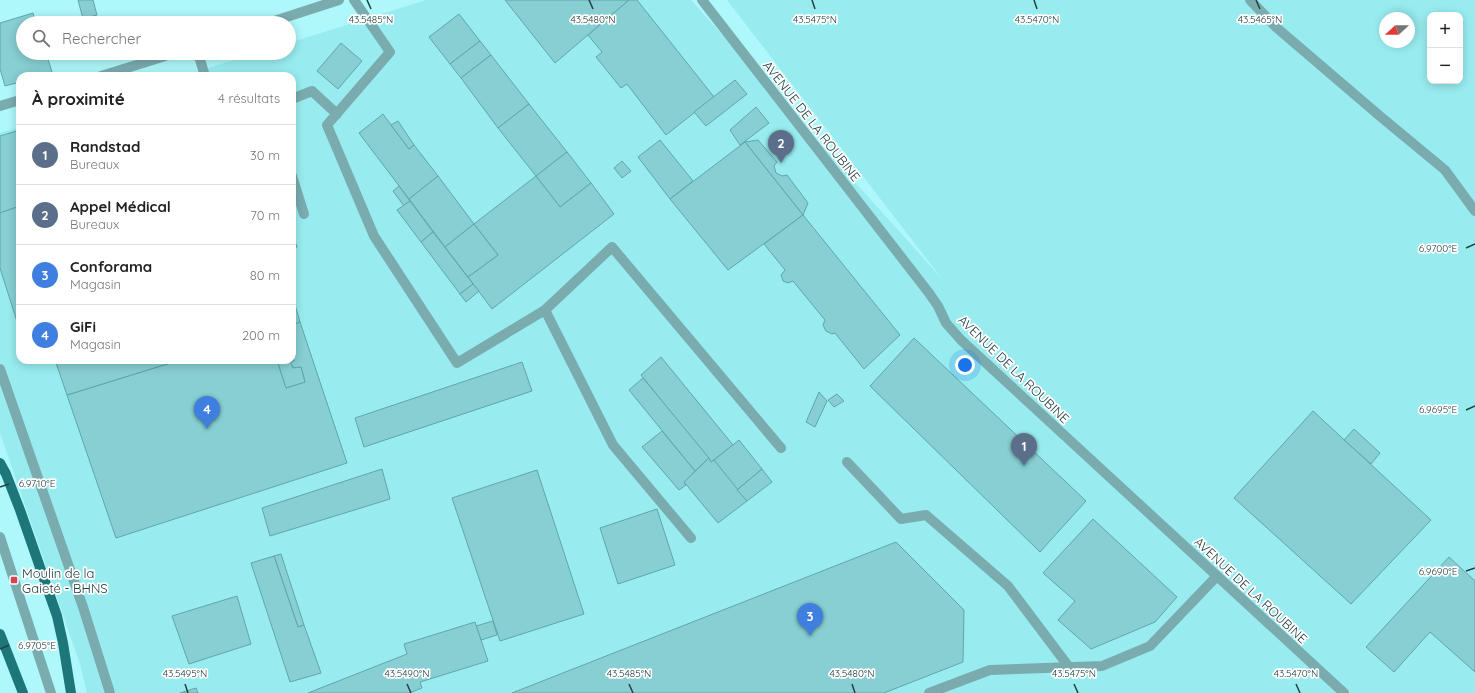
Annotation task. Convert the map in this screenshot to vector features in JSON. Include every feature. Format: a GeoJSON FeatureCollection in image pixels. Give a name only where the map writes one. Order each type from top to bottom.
{"type":"FeatureCollection","features":[{"type":"Feature","properties":{"kind":"main road"},"geometry":{"type":"LineString","coordinates":[[0,463],[6,474],[20,510],[57,616],[71,693]]}},
{"type":"Feature","properties":{"kind":"main road"},"geometry":{"type":"LineString","coordinates":[[0,634],[23,693]]}},
{"type":"Feature","properties":{"kind":"street"},"geometry":{"type":"LineString","coordinates":[[290,16],[339,0]]}},
{"type":"Feature","properties":{"kind":"street"},"geometry":{"type":"LineString","coordinates":[[354,0],[390,52],[327,125],[374,236],[457,363],[545,310],[612,247],[781,448]]}},
{"type":"Feature","properties":{"kind":"street","name":"AVENUE DE LA ROUBINE"},"geometry":{"type":"LineString","coordinates":[[702,0],[929,293],[946,322],[961,340],[1344,693]]}},
{"type":"Feature","properties":{"kind":"street"},"geometry":{"type":"LineString","coordinates":[[1250,0],[1277,28],[1445,170],[1475,211]]}},
{"type":"Feature","properties":{"kind":"street"},"geometry":{"type":"LineString","coordinates":[[114,72],[152,60]]}},
{"type":"Feature","properties":{"kind":"street"},"geometry":{"type":"LineString","coordinates":[[200,60],[204,72]]}},
{"type":"Feature","properties":{"kind":"street"},"geometry":{"type":"LineString","coordinates":[[296,97],[312,91],[337,114]]}},
{"type":"Feature","properties":{"kind":"street"},"geometry":{"type":"LineString","coordinates":[[0,106],[16,101]]}},
{"type":"Feature","properties":{"kind":"street"},"geometry":{"type":"LineString","coordinates":[[296,189],[304,214]]}},
{"type":"Feature","properties":{"kind":"street"},"geometry":{"type":"LineString","coordinates":[[545,310],[613,446],[691,538]]}},
{"type":"Feature","properties":{"kind":"street"},"geometry":{"type":"LineString","coordinates":[[0,369],[71,571],[110,693]]}},
{"type":"Feature","properties":{"kind":"street"},"geometry":{"type":"LineString","coordinates":[[847,462],[901,518],[926,514],[1008,586],[1069,667]]}},
{"type":"Feature","properties":{"kind":"street"},"geometry":{"type":"LineString","coordinates":[[0,537],[51,693]]}},
{"type":"Feature","properties":{"kind":"street"},"geometry":{"type":"LineString","coordinates":[[929,693],[990,670],[1102,666],[1150,646],[1217,576]]}},
{"type":"Feature","properties":{"kind":"shaded area"},"geometry":{"type":"Polygon","coordinates":[[[426,0],[691,0],[943,280],[727,0],[1475,0],[1475,693],[87,693],[80,664],[0,433],[0,133],[16,128],[16,364],[296,364],[296,72],[196,72],[234,60],[296,60],[296,41],[426,0]]]}},
{"type":"Feature","properties":{"kind":"building"},"geometry":{"type":"Polygon","coordinates":[[[78,0],[93,0],[97,15],[82,16],[78,0]]]}},
{"type":"Feature","properties":{"kind":"building"},"geometry":{"type":"Polygon","coordinates":[[[505,0],[629,0],[555,63],[505,0]]]}},
{"type":"Feature","properties":{"kind":"building"},"geometry":{"type":"Polygon","coordinates":[[[629,0],[637,0],[714,97],[666,135],[627,84],[621,88],[596,57],[602,52],[588,35],[629,0]]]}},
{"type":"Feature","properties":{"kind":"building"},"geometry":{"type":"Polygon","coordinates":[[[33,13],[34,16],[23,16],[33,13]]]}},
{"type":"Feature","properties":{"kind":"building"},"geometry":{"type":"Polygon","coordinates":[[[459,14],[480,41],[450,64],[429,37],[459,14]]]}},
{"type":"Feature","properties":{"kind":"building"},"geometry":{"type":"Polygon","coordinates":[[[16,18],[16,60],[48,60],[52,72],[16,72],[16,83],[5,86],[0,69],[0,23],[16,18]]]}},
{"type":"Feature","properties":{"kind":"building"},"geometry":{"type":"Polygon","coordinates":[[[480,41],[491,55],[461,78],[450,64],[480,41]]]}},
{"type":"Feature","properties":{"kind":"building"},"geometry":{"type":"Polygon","coordinates":[[[341,43],[362,61],[338,89],[317,71],[341,43]]]}},
{"type":"Feature","properties":{"kind":"building"},"geometry":{"type":"Polygon","coordinates":[[[491,55],[529,104],[498,128],[461,78],[491,55]]]}},
{"type":"Feature","properties":{"kind":"building"},"geometry":{"type":"Polygon","coordinates":[[[735,80],[747,94],[706,126],[694,112],[735,80]]]}},
{"type":"Feature","properties":{"kind":"building"},"geometry":{"type":"Polygon","coordinates":[[[529,104],[567,152],[536,176],[498,128],[529,104]]]}},
{"type":"Feature","properties":{"kind":"building"},"geometry":{"type":"Polygon","coordinates":[[[756,107],[769,123],[740,145],[730,130],[756,107]]]}},
{"type":"Feature","properties":{"kind":"building"},"geometry":{"type":"Polygon","coordinates":[[[383,114],[409,149],[414,145],[438,176],[409,199],[359,133],[383,114]]]}},
{"type":"Feature","properties":{"kind":"building"},"geometry":{"type":"Polygon","coordinates":[[[398,121],[414,145],[409,149],[391,125],[398,121]]]}},
{"type":"Feature","properties":{"kind":"building"},"geometry":{"type":"Polygon","coordinates":[[[16,131],[16,207],[0,213],[0,136],[16,131]]]}},
{"type":"Feature","properties":{"kind":"building"},"geometry":{"type":"Polygon","coordinates":[[[660,140],[693,181],[670,199],[638,157],[660,140]]]}},
{"type":"Feature","properties":{"kind":"building"},"geometry":{"type":"Polygon","coordinates":[[[758,140],[777,162],[774,166],[776,173],[782,176],[787,175],[808,203],[803,215],[745,142],[758,140]]]}},
{"type":"Feature","properties":{"kind":"building"},"geometry":{"type":"Polygon","coordinates":[[[745,142],[803,215],[728,270],[670,199],[745,142]]]}},
{"type":"Feature","properties":{"kind":"building"},"geometry":{"type":"Polygon","coordinates":[[[567,152],[591,183],[560,207],[536,176],[567,152]]]}},
{"type":"Feature","properties":{"kind":"building"},"geometry":{"type":"Polygon","coordinates":[[[622,161],[631,171],[622,178],[614,168],[622,161]]]}},
{"type":"Feature","properties":{"kind":"building"},"geometry":{"type":"Polygon","coordinates":[[[438,176],[474,224],[445,247],[409,199],[438,176]]]}},
{"type":"Feature","properties":{"kind":"building"},"geometry":{"type":"Polygon","coordinates":[[[536,176],[560,207],[591,183],[614,214],[492,309],[468,277],[498,255],[474,224],[536,176]]]}},
{"type":"Feature","properties":{"kind":"building"},"geometry":{"type":"Polygon","coordinates":[[[399,186],[410,201],[404,206],[393,191],[399,186]]]}},
{"type":"Feature","properties":{"kind":"building"},"geometry":{"type":"Polygon","coordinates":[[[410,201],[433,232],[421,242],[397,210],[410,201]]]}},
{"type":"Feature","properties":{"kind":"building"},"geometry":{"type":"Polygon","coordinates":[[[16,207],[16,318],[0,268],[0,213],[16,207]]]}},
{"type":"Feature","properties":{"kind":"building"},"geometry":{"type":"Polygon","coordinates":[[[803,215],[900,335],[864,369],[835,333],[832,334],[826,331],[823,325],[825,320],[793,281],[788,283],[783,281],[781,275],[785,270],[764,244],[803,215]]]}},
{"type":"Feature","properties":{"kind":"building"},"geometry":{"type":"Polygon","coordinates":[[[474,224],[498,255],[468,277],[445,247],[474,224]]]}},
{"type":"Feature","properties":{"kind":"building"},"geometry":{"type":"Polygon","coordinates":[[[433,232],[473,284],[460,294],[421,242],[433,232]]]}},
{"type":"Feature","properties":{"kind":"building"},"geometry":{"type":"Polygon","coordinates":[[[473,284],[479,291],[466,302],[460,294],[473,284]]]}},
{"type":"Feature","properties":{"kind":"building"},"geometry":{"type":"Polygon","coordinates":[[[296,308],[300,322],[296,324],[296,308]]]}},
{"type":"Feature","properties":{"kind":"building"},"geometry":{"type":"Polygon","coordinates":[[[300,322],[347,463],[116,538],[67,395],[167,364],[278,364],[286,388],[305,382],[301,367],[293,368],[291,364],[296,364],[296,324],[300,322]]]}},
{"type":"Feature","properties":{"kind":"building"},"geometry":{"type":"Polygon","coordinates":[[[914,338],[1086,501],[1040,552],[870,386],[914,338]]]}},
{"type":"Feature","properties":{"kind":"building"},"geometry":{"type":"Polygon","coordinates":[[[661,357],[733,445],[711,462],[641,375],[661,357]]]}},
{"type":"Feature","properties":{"kind":"building"},"geometry":{"type":"Polygon","coordinates":[[[522,362],[532,391],[364,447],[355,418],[522,362]]]}},
{"type":"Feature","properties":{"kind":"building"},"geometry":{"type":"Polygon","coordinates":[[[56,364],[167,364],[67,395],[56,364]]]}},
{"type":"Feature","properties":{"kind":"building"},"geometry":{"type":"Polygon","coordinates":[[[278,364],[291,364],[293,368],[301,367],[305,382],[286,388],[278,364]]]}},
{"type":"Feature","properties":{"kind":"building"},"geometry":{"type":"Polygon","coordinates":[[[643,378],[709,458],[695,471],[629,390],[643,378]]]}},
{"type":"Feature","properties":{"kind":"building"},"geometry":{"type":"Polygon","coordinates":[[[819,392],[827,401],[815,427],[806,422],[819,392]]]}},
{"type":"Feature","properties":{"kind":"building"},"geometry":{"type":"Polygon","coordinates":[[[837,394],[844,401],[834,407],[828,400],[837,394]]]}},
{"type":"Feature","properties":{"kind":"building"},"geometry":{"type":"Polygon","coordinates":[[[1313,411],[1431,520],[1351,604],[1234,498],[1313,411]]]}},
{"type":"Feature","properties":{"kind":"building"},"geometry":{"type":"Polygon","coordinates":[[[1354,429],[1380,453],[1371,464],[1344,440],[1354,429]]]}},
{"type":"Feature","properties":{"kind":"building"},"geometry":{"type":"Polygon","coordinates":[[[662,431],[695,471],[684,482],[686,485],[679,490],[642,447],[662,431]]]}},
{"type":"Feature","properties":{"kind":"building"},"geometry":{"type":"Polygon","coordinates":[[[739,440],[762,469],[737,490],[714,460],[739,440]]]}},
{"type":"Feature","properties":{"kind":"building"},"geometry":{"type":"Polygon","coordinates":[[[709,458],[711,462],[714,460],[747,501],[718,523],[684,482],[709,458]]]}},
{"type":"Feature","properties":{"kind":"building"},"geometry":{"type":"Polygon","coordinates":[[[382,469],[390,499],[270,536],[262,508],[382,469]]]}},
{"type":"Feature","properties":{"kind":"building"},"geometry":{"type":"Polygon","coordinates":[[[762,469],[772,482],[747,501],[737,490],[762,469]]]}},
{"type":"Feature","properties":{"kind":"building"},"geometry":{"type":"Polygon","coordinates":[[[537,470],[584,614],[500,641],[452,498],[537,470]]]}},
{"type":"Feature","properties":{"kind":"building"},"geometry":{"type":"Polygon","coordinates":[[[657,509],[675,565],[618,584],[600,528],[657,509]]]}},
{"type":"Feature","properties":{"kind":"building"},"geometry":{"type":"Polygon","coordinates":[[[1093,519],[1177,597],[1155,622],[1091,649],[1058,620],[1075,601],[1043,573],[1093,519]]]}},
{"type":"Feature","properties":{"kind":"building"},"geometry":{"type":"Polygon","coordinates":[[[896,542],[964,610],[963,662],[884,693],[512,693],[896,542]]]}},
{"type":"Feature","properties":{"kind":"building"},"geometry":{"type":"Polygon","coordinates":[[[281,554],[304,625],[298,627],[274,556],[281,554]]]}},
{"type":"Feature","properties":{"kind":"building"},"geometry":{"type":"Polygon","coordinates":[[[274,556],[298,627],[304,625],[321,673],[290,682],[251,563],[274,556]]]}},
{"type":"Feature","properties":{"kind":"building"},"geometry":{"type":"Polygon","coordinates":[[[1449,557],[1475,581],[1475,672],[1430,632],[1394,672],[1366,647],[1449,557]]]}},
{"type":"Feature","properties":{"kind":"building"},"geometry":{"type":"Polygon","coordinates":[[[237,596],[251,644],[189,664],[172,616],[237,596]]]}},
{"type":"Feature","properties":{"kind":"building"},"geometry":{"type":"Polygon","coordinates":[[[493,621],[497,635],[481,640],[476,626],[493,621]]]}},
{"type":"Feature","properties":{"kind":"building"},"geometry":{"type":"Polygon","coordinates":[[[475,622],[488,661],[420,682],[422,688],[409,693],[308,693],[407,654],[404,644],[475,622]]]}},
{"type":"Feature","properties":{"kind":"building"},"geometry":{"type":"Polygon","coordinates":[[[196,688],[198,693],[180,693],[196,688]]]}},
{"type":"Feature","properties":{"kind":"place","name":"Appel Médical"},"geometry":{"type":"Point","coordinates":[781,163]}},
{"type":"Feature","properties":{"kind":"place","name":"GiFi"},"geometry":{"type":"Point","coordinates":[207,429]}},
{"type":"Feature","properties":{"kind":"place","name":"Randstad"},"geometry":{"type":"Point","coordinates":[1024,466]}},
{"type":"Feature","properties":{"kind":"place","name":"Moulin de la Gaieté - BHNS"},"geometry":{"type":"Point","coordinates":[14,580]}},
{"type":"Feature","properties":{"kind":"place","name":"Conforama"},"geometry":{"type":"Point","coordinates":[810,636]}}]}
